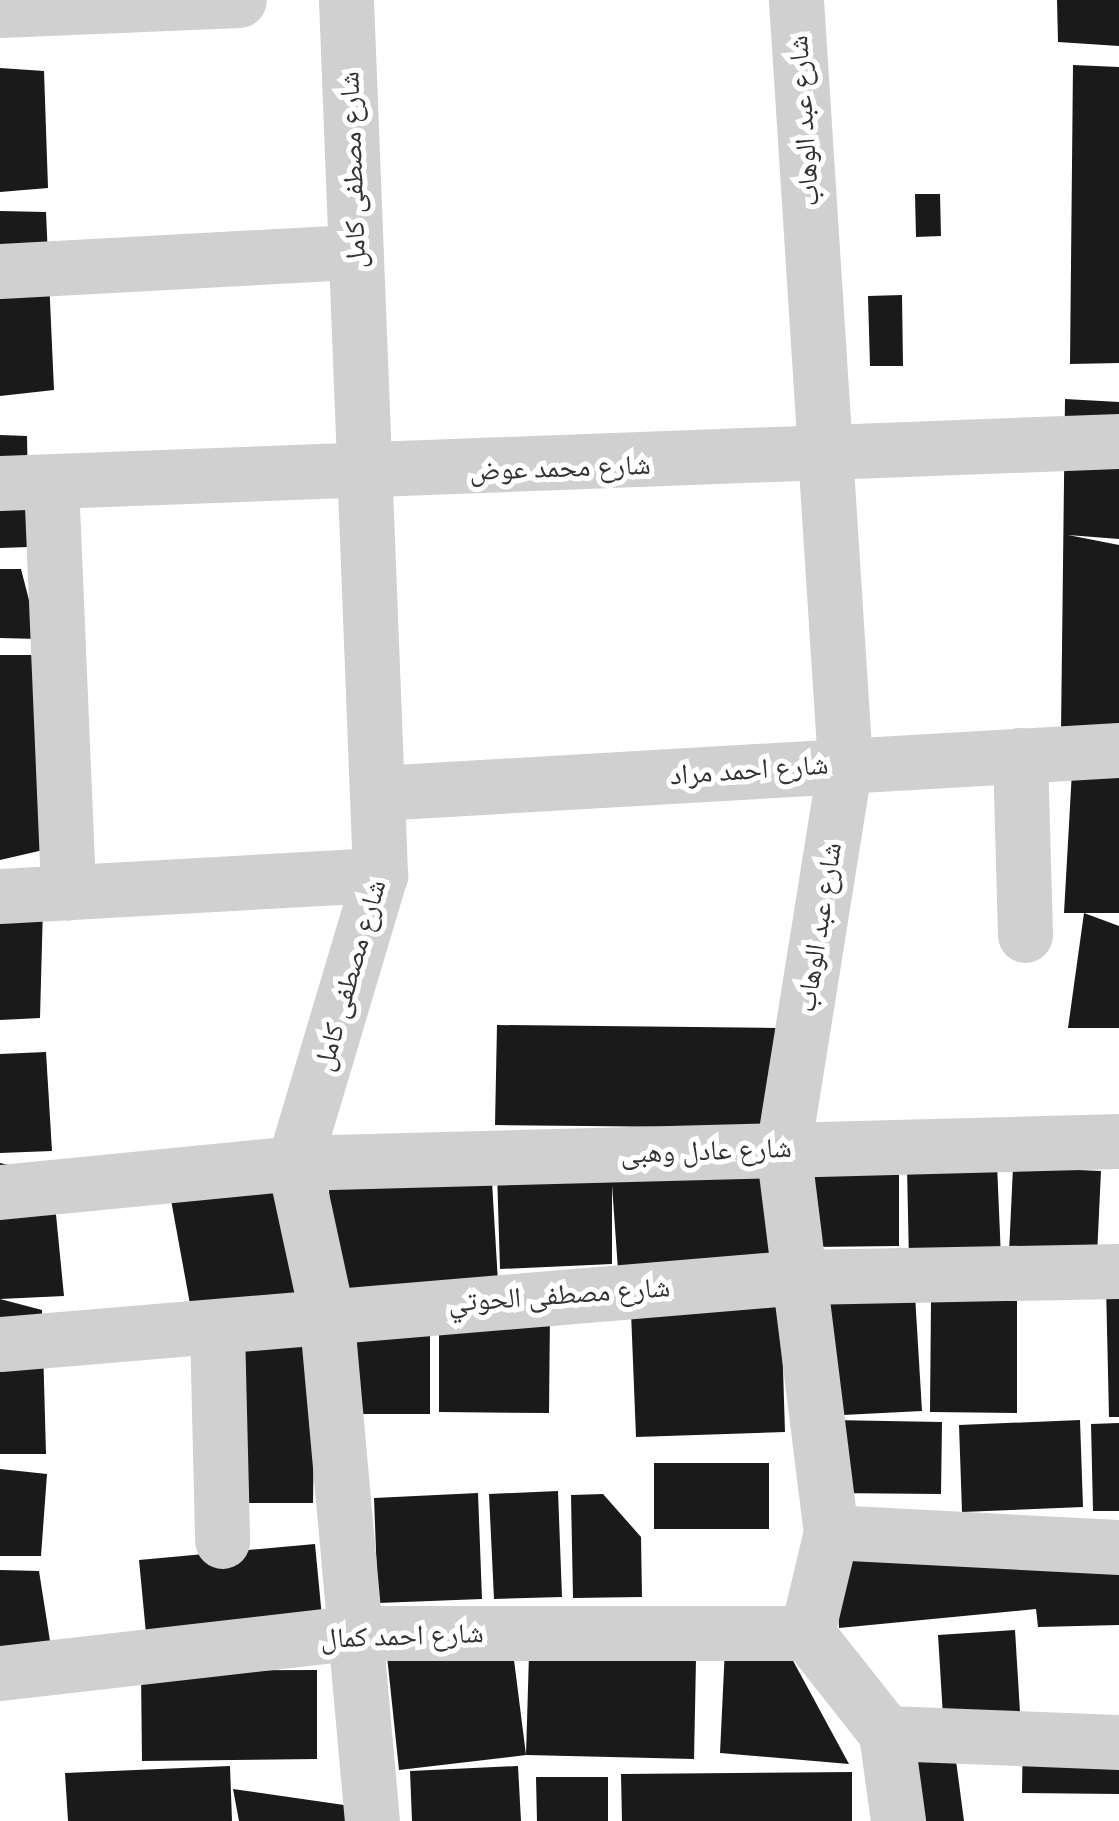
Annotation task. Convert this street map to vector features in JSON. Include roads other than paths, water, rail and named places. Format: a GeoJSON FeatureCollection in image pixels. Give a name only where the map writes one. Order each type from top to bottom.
{"type":"FeatureCollection","features":[{"type":"Feature","properties":{"kind":"street"},"geometry":{"type":"LineString","coordinates":[[0,10],[238,0]]}},
{"type":"Feature","properties":{"kind":"street","name":"شارع مصطفى كامل"},"geometry":{"type":"LineString","coordinates":[[346,0],[380,875],[294,1163],[326,1311],[352,1633],[372,1821]]}},
{"type":"Feature","properties":{"kind":"street","name":"شارع عبد الوهاب"},"geometry":{"type":"LineString","coordinates":[[796,0],[845,763],[783,1148],[831,1532],[806,1633]]}},
{"type":"Feature","properties":{"kind":"street"},"geometry":{"type":"LineString","coordinates":[[0,271],[354,252]]}},
{"type":"Feature","properties":{"kind":"street","name":"شارع محمد عوض"},"geometry":{"type":"LineString","coordinates":[[26,483],[366,475],[1119,441]]}},
{"type":"Feature","properties":{"kind":"street"},"geometry":{"type":"LineString","coordinates":[[26,483],[68,892]]}},
{"type":"Feature","properties":{"kind":"street","name":"شارع احمد مراد"},"geometry":{"type":"LineString","coordinates":[[378,793],[1119,750]]}},
{"type":"Feature","properties":{"kind":"street"},"geometry":{"type":"LineString","coordinates":[[1020,755],[1026,935]]}},
{"type":"Feature","properties":{"kind":"street"},"geometry":{"type":"LineString","coordinates":[[0,896],[380,875]]}},
{"type":"Feature","properties":{"kind":"street","name":"شارع عادل وهبى"},"geometry":{"type":"LineString","coordinates":[[0,1192],[294,1163],[1119,1141]]}},
{"type":"Feature","properties":{"kind":"street","name":"شارع مصطفى الحوتي"},"geometry":{"type":"LineString","coordinates":[[0,1344],[217,1329],[326,1311],[802,1277],[1119,1271]]}},
{"type":"Feature","properties":{"kind":"street"},"geometry":{"type":"LineString","coordinates":[[217,1329],[222,1541]]}},
{"type":"Feature","properties":{"kind":"street"},"geometry":{"type":"LineString","coordinates":[[831,1532],[1119,1547]]}},
{"type":"Feature","properties":{"kind":"street","name":"شارع احمد كمال"},"geometry":{"type":"LineString","coordinates":[[0,1673],[352,1633],[806,1633]]}},
{"type":"Feature","properties":{"kind":"street"},"geometry":{"type":"LineString","coordinates":[[806,1633],[886,1733],[898,1821]]}},
{"type":"Feature","properties":{"kind":"street"},"geometry":{"type":"LineString","coordinates":[[886,1733],[1119,1742]]}}]}
